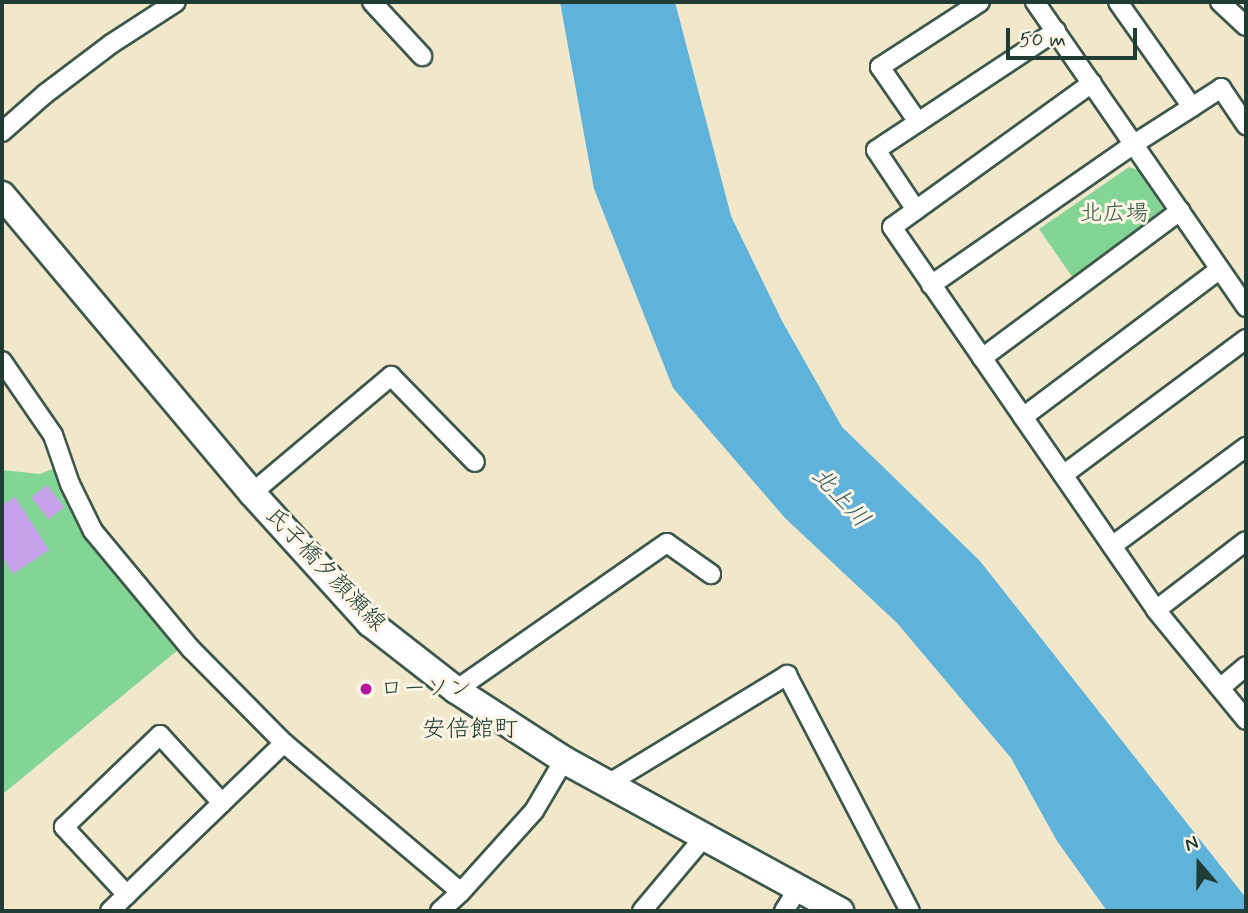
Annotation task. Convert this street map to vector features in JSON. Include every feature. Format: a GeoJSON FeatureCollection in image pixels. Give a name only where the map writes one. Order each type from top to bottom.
{"type":"FeatureCollection","features":[{"type":"Feature","properties":{"kind":"main road","name":"氏子橋夕顔瀬線"},"geometry":{"type":"LineString","coordinates":[[2,195],[252,493],[370,623],[456,690],[564,760],[840,911]]}},
{"type":"Feature","properties":{"kind":"street"},"geometry":{"type":"LineString","coordinates":[[2,132],[45,94],[120,37],[176,2]]}},
{"type":"Feature","properties":{"kind":"street"},"geometry":{"type":"LineString","coordinates":[[372,2],[422,56]]}},
{"type":"Feature","properties":{"kind":"street"},"geometry":{"type":"LineString","coordinates":[[918,122],[880,67],[980,2]]}},
{"type":"Feature","properties":{"kind":"street"},"geometry":{"type":"LineString","coordinates":[[1035,2],[1246,307]]}},
{"type":"Feature","properties":{"kind":"street"},"geometry":{"type":"LineString","coordinates":[[1118,2],[1192,107]]}},
{"type":"Feature","properties":{"kind":"street"},"geometry":{"type":"LineString","coordinates":[[1228,3],[1246,26]]}},
{"type":"Feature","properties":{"kind":"street"},"geometry":{"type":"LineString","coordinates":[[916,210],[876,150],[1056,31]]}},
{"type":"Feature","properties":{"kind":"street"},"geometry":{"type":"LineString","coordinates":[[1092,83],[892,227],[1156,610],[1246,720]]}},
{"type":"Feature","properties":{"kind":"street"},"geometry":{"type":"LineString","coordinates":[[932,285],[1134,144],[1222,88],[1246,125]]}},
{"type":"Feature","properties":{"kind":"street"},"geometry":{"type":"LineString","coordinates":[[982,358],[1180,211]]}},
{"type":"Feature","properties":{"kind":"street"},"geometry":{"type":"LineString","coordinates":[[1023,417],[1220,269]]}},
{"type":"Feature","properties":{"kind":"street"},"geometry":{"type":"LineString","coordinates":[[1063,475],[1246,339]]}},
{"type":"Feature","properties":{"kind":"street"},"geometry":{"type":"LineString","coordinates":[[2,361],[53,435],[70,484],[93,531],[191,649],[284,743],[461,892]]}},
{"type":"Feature","properties":{"kind":"street"},"geometry":{"type":"LineString","coordinates":[[252,493],[391,376],[475,462]]}},
{"type":"Feature","properties":{"kind":"street"},"geometry":{"type":"LineString","coordinates":[[1112,546],[1246,447]]}},
{"type":"Feature","properties":{"kind":"street"},"geometry":{"type":"LineString","coordinates":[[1156,610],[1246,541]]}},
{"type":"Feature","properties":{"kind":"street"},"geometry":{"type":"LineString","coordinates":[[456,690],[667,543],[711,574]]}},
{"type":"Feature","properties":{"kind":"street"},"geometry":{"type":"LineString","coordinates":[[1220,688],[1246,666]]}},
{"type":"Feature","properties":{"kind":"street"},"geometry":{"type":"LineString","coordinates":[[608,784],[787,675],[910,911]]}},
{"type":"Feature","properties":{"kind":"street"},"geometry":{"type":"LineString","coordinates":[[127,895],[64,827],[74,817],[160,735],[222,803]]}},
{"type":"Feature","properties":{"kind":"street"},"geometry":{"type":"LineString","coordinates":[[110,911],[284,743]]}},
{"type":"Feature","properties":{"kind":"street"},"geometry":{"type":"LineString","coordinates":[[440,911],[461,892],[534,811],[564,760]]}},
{"type":"Feature","properties":{"kind":"street"},"geometry":{"type":"LineString","coordinates":[[642,911],[704,837]]}},
{"type":"Feature","properties":{"kind":"street"},"geometry":{"type":"LineString","coordinates":[[784,911],[798,889]]}},
{"type":"Feature","properties":{"kind":"green space","name":"北広場"},"geometry":{"type":"Polygon","coordinates":[[[1129,167],[1139,170],[1164,210],[1160,218],[1073,278],[1039,229],[1129,167]]]}},
{"type":"Feature","properties":{"kind":"green space"},"geometry":{"type":"Polygon","coordinates":[[[55,468],[84,530],[178,650],[4,793],[2,470],[40,474],[55,468]]]}},
{"type":"Feature","properties":{"kind":"water","name":"北上川"},"geometry":{"type":"Polygon","coordinates":[[[560,2],[675,2],[731,216],[782,321],[842,427],[980,561],[1246,898],[1246,911],[1107,911],[1057,841],[1011,758],[897,623],[785,518],[673,388],[594,189],[560,2]]]}},
{"type":"Feature","properties":{"kind":"building"},"geometry":{"type":"Polygon","coordinates":[[[47,485],[64,507],[48,519],[31,497],[47,485]]]}},
{"type":"Feature","properties":{"kind":"building"},"geometry":{"type":"Polygon","coordinates":[[[15,497],[49,550],[13,574],[2,557],[2,505],[15,497]]]}},
{"type":"Feature","properties":{"kind":"place","name":"ローソン"},"geometry":{"type":"Point","coordinates":[366,689]}},
{"type":"Feature","properties":{"kind":"district","name":"安倍館町"},"geometry":{"type":"Point","coordinates":[470,730]}}]}
